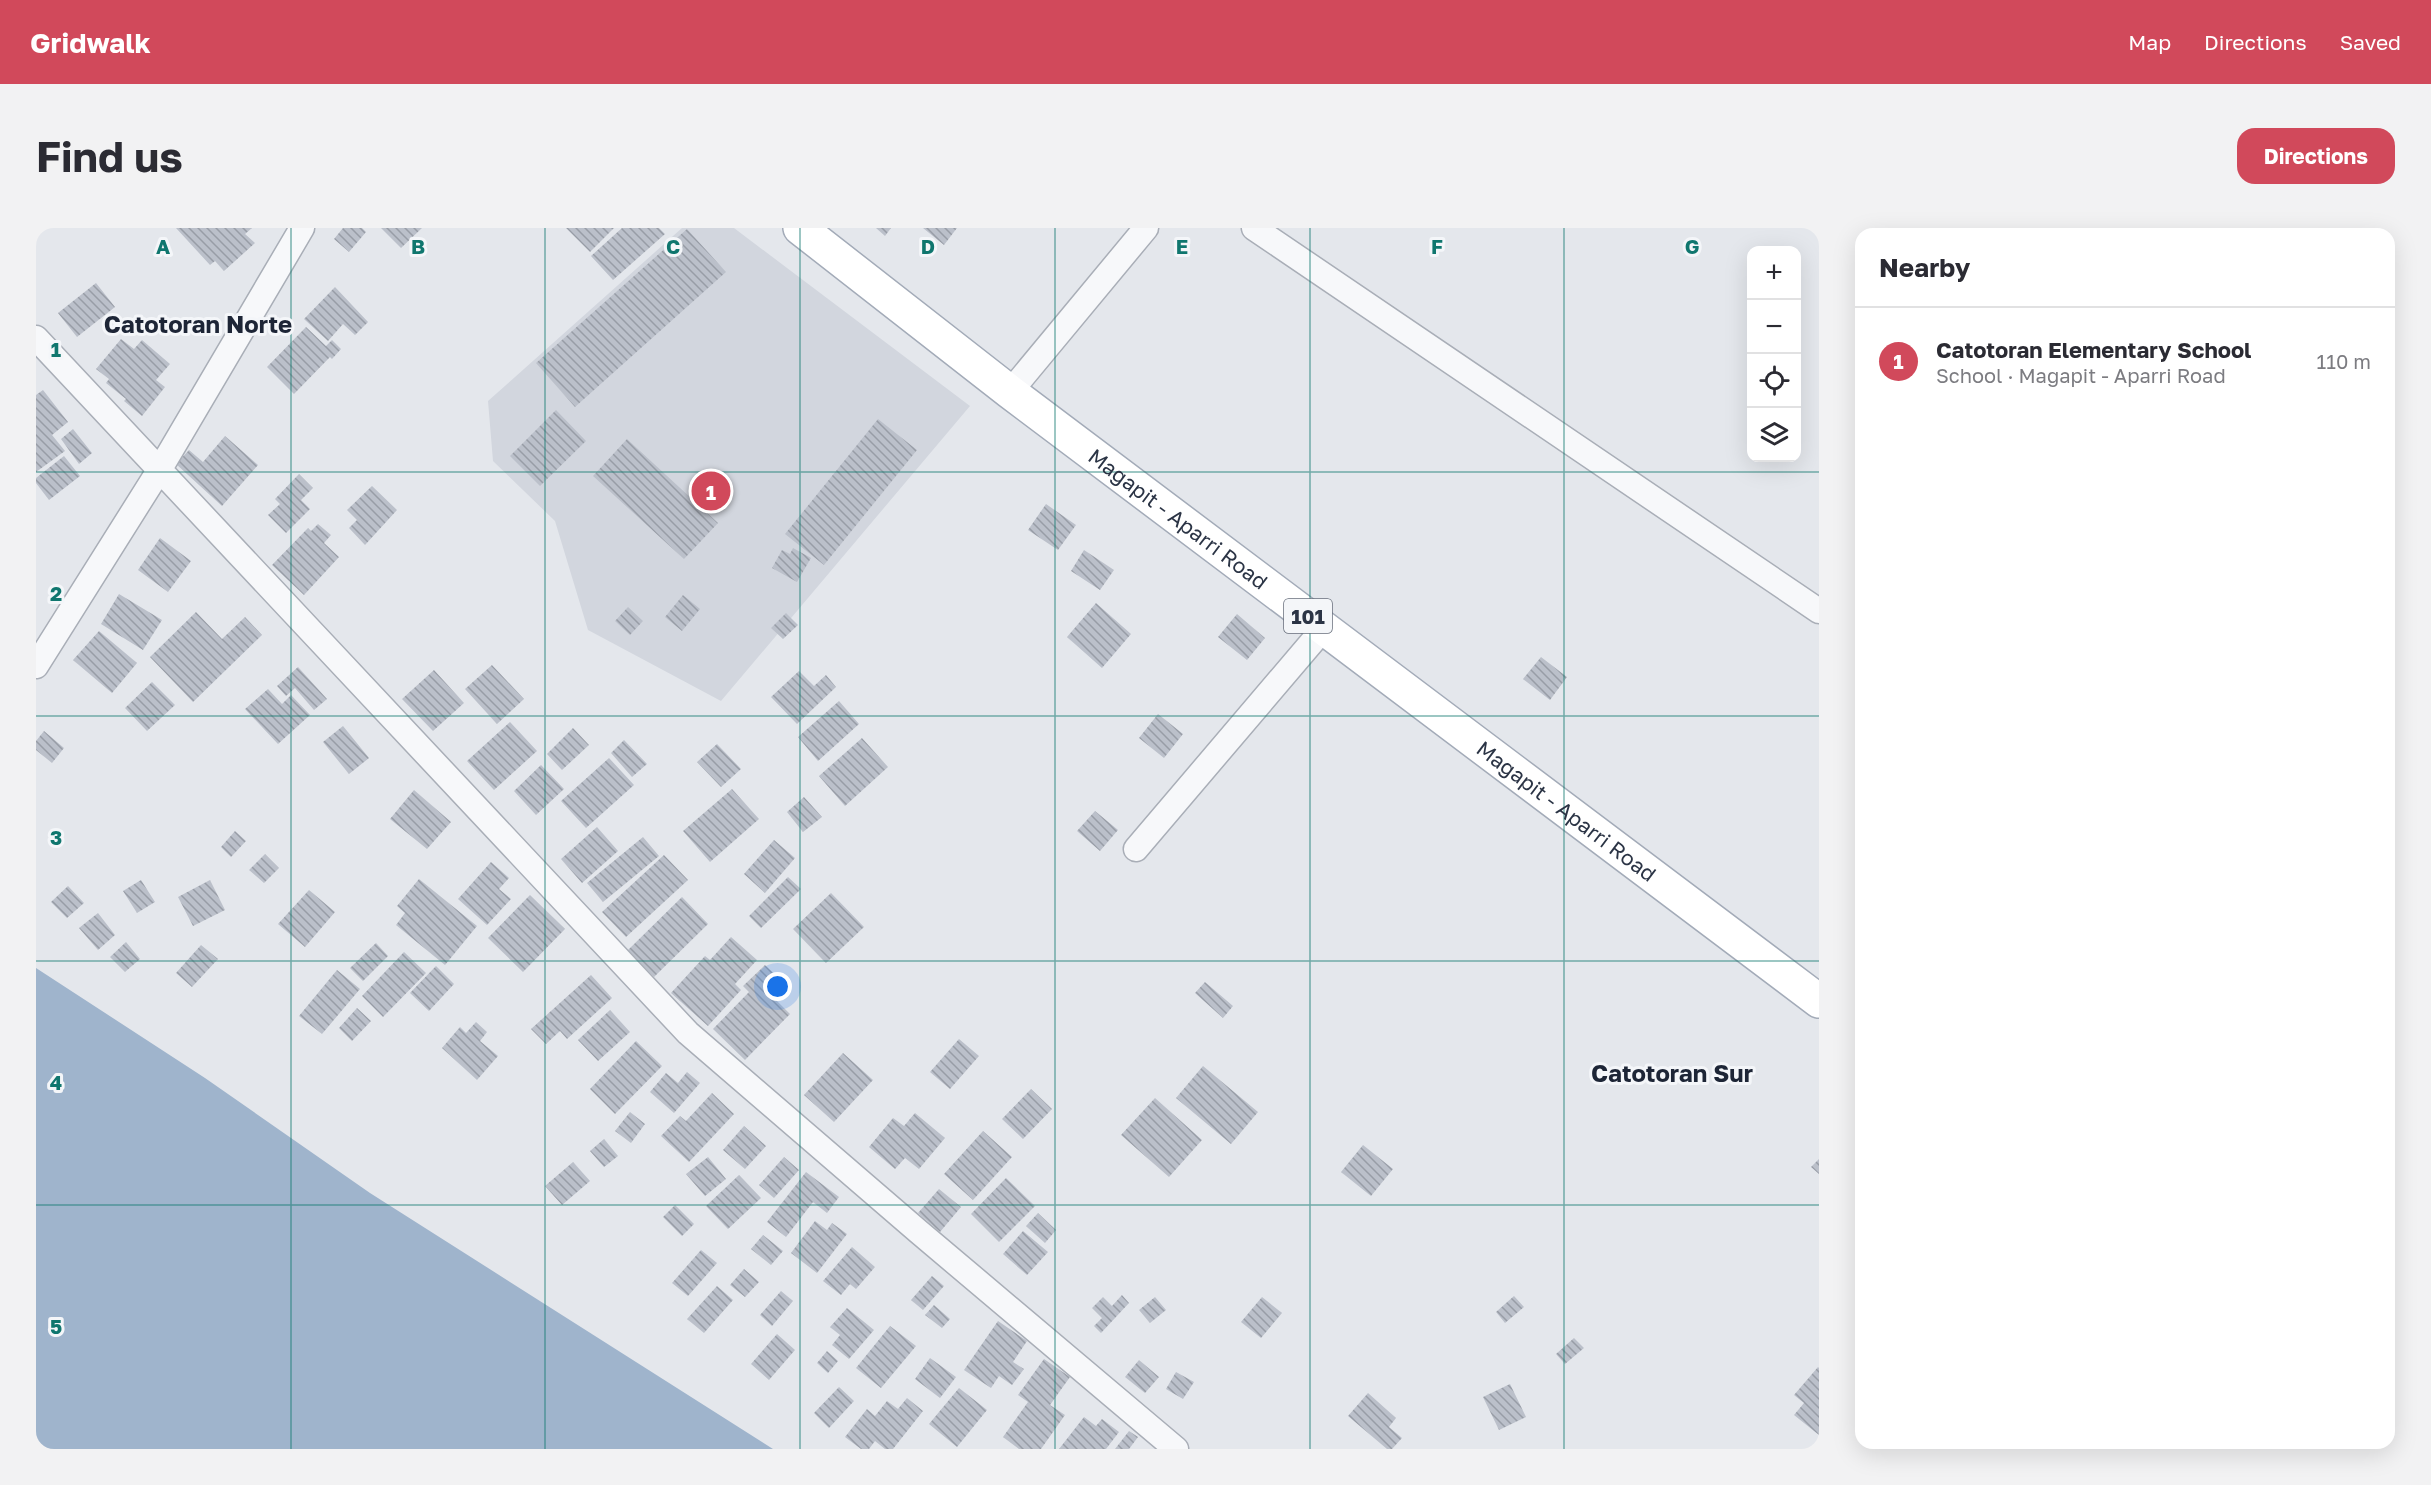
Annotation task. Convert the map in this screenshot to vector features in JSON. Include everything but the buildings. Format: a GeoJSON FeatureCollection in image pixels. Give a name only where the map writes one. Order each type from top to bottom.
{"type":"FeatureCollection","features":[{"type":"Feature","properties":{"kind":"main road","name":"Magapit - Aparri Road"},"geometry":{"type":"LineString","coordinates":[[800,228],[1010,392],[1819,1001]]}},
{"type":"Feature","properties":{"kind":"street"},"geometry":{"type":"LineString","coordinates":[[36,666],[160,469],[302,228]]}},
{"type":"Feature","properties":{"kind":"street"},"geometry":{"type":"LineString","coordinates":[[1010,392],[1146,228]]}},
{"type":"Feature","properties":{"kind":"street"},"geometry":{"type":"LineString","coordinates":[[1254,228],[1819,611]]}},
{"type":"Feature","properties":{"kind":"street"},"geometry":{"type":"LineString","coordinates":[[36,338],[688,1033],[1176,1449]]}},
{"type":"Feature","properties":{"kind":"street"},"geometry":{"type":"LineString","coordinates":[[1136,849],[1324,628]]}},
{"type":"Feature","properties":{"kind":"shaded area"},"geometry":{"type":"Polygon","coordinates":[[[682,228],[734,228],[970,406],[721,701],[588,630],[555,521],[493,461],[488,401],[682,228]]]}},
{"type":"Feature","properties":{"kind":"water"},"geometry":{"type":"Polygon","coordinates":[[[36,968],[205,1078],[370,1193],[773,1449],[36,1449],[36,968]]]}},
{"type":"Feature","properties":{"kind":"place","name":"Catotoran Elementary School"},"geometry":{"type":"Point","coordinates":[711,491]}},
{"type":"Feature","properties":{"kind":"district","name":"Catotoran Norte"},"geometry":{"type":"Point","coordinates":[198,323]}},
{"type":"Feature","properties":{"kind":"district","name":"Catotoran Sur"},"geometry":{"type":"Point","coordinates":[1672,1072]}}]}
